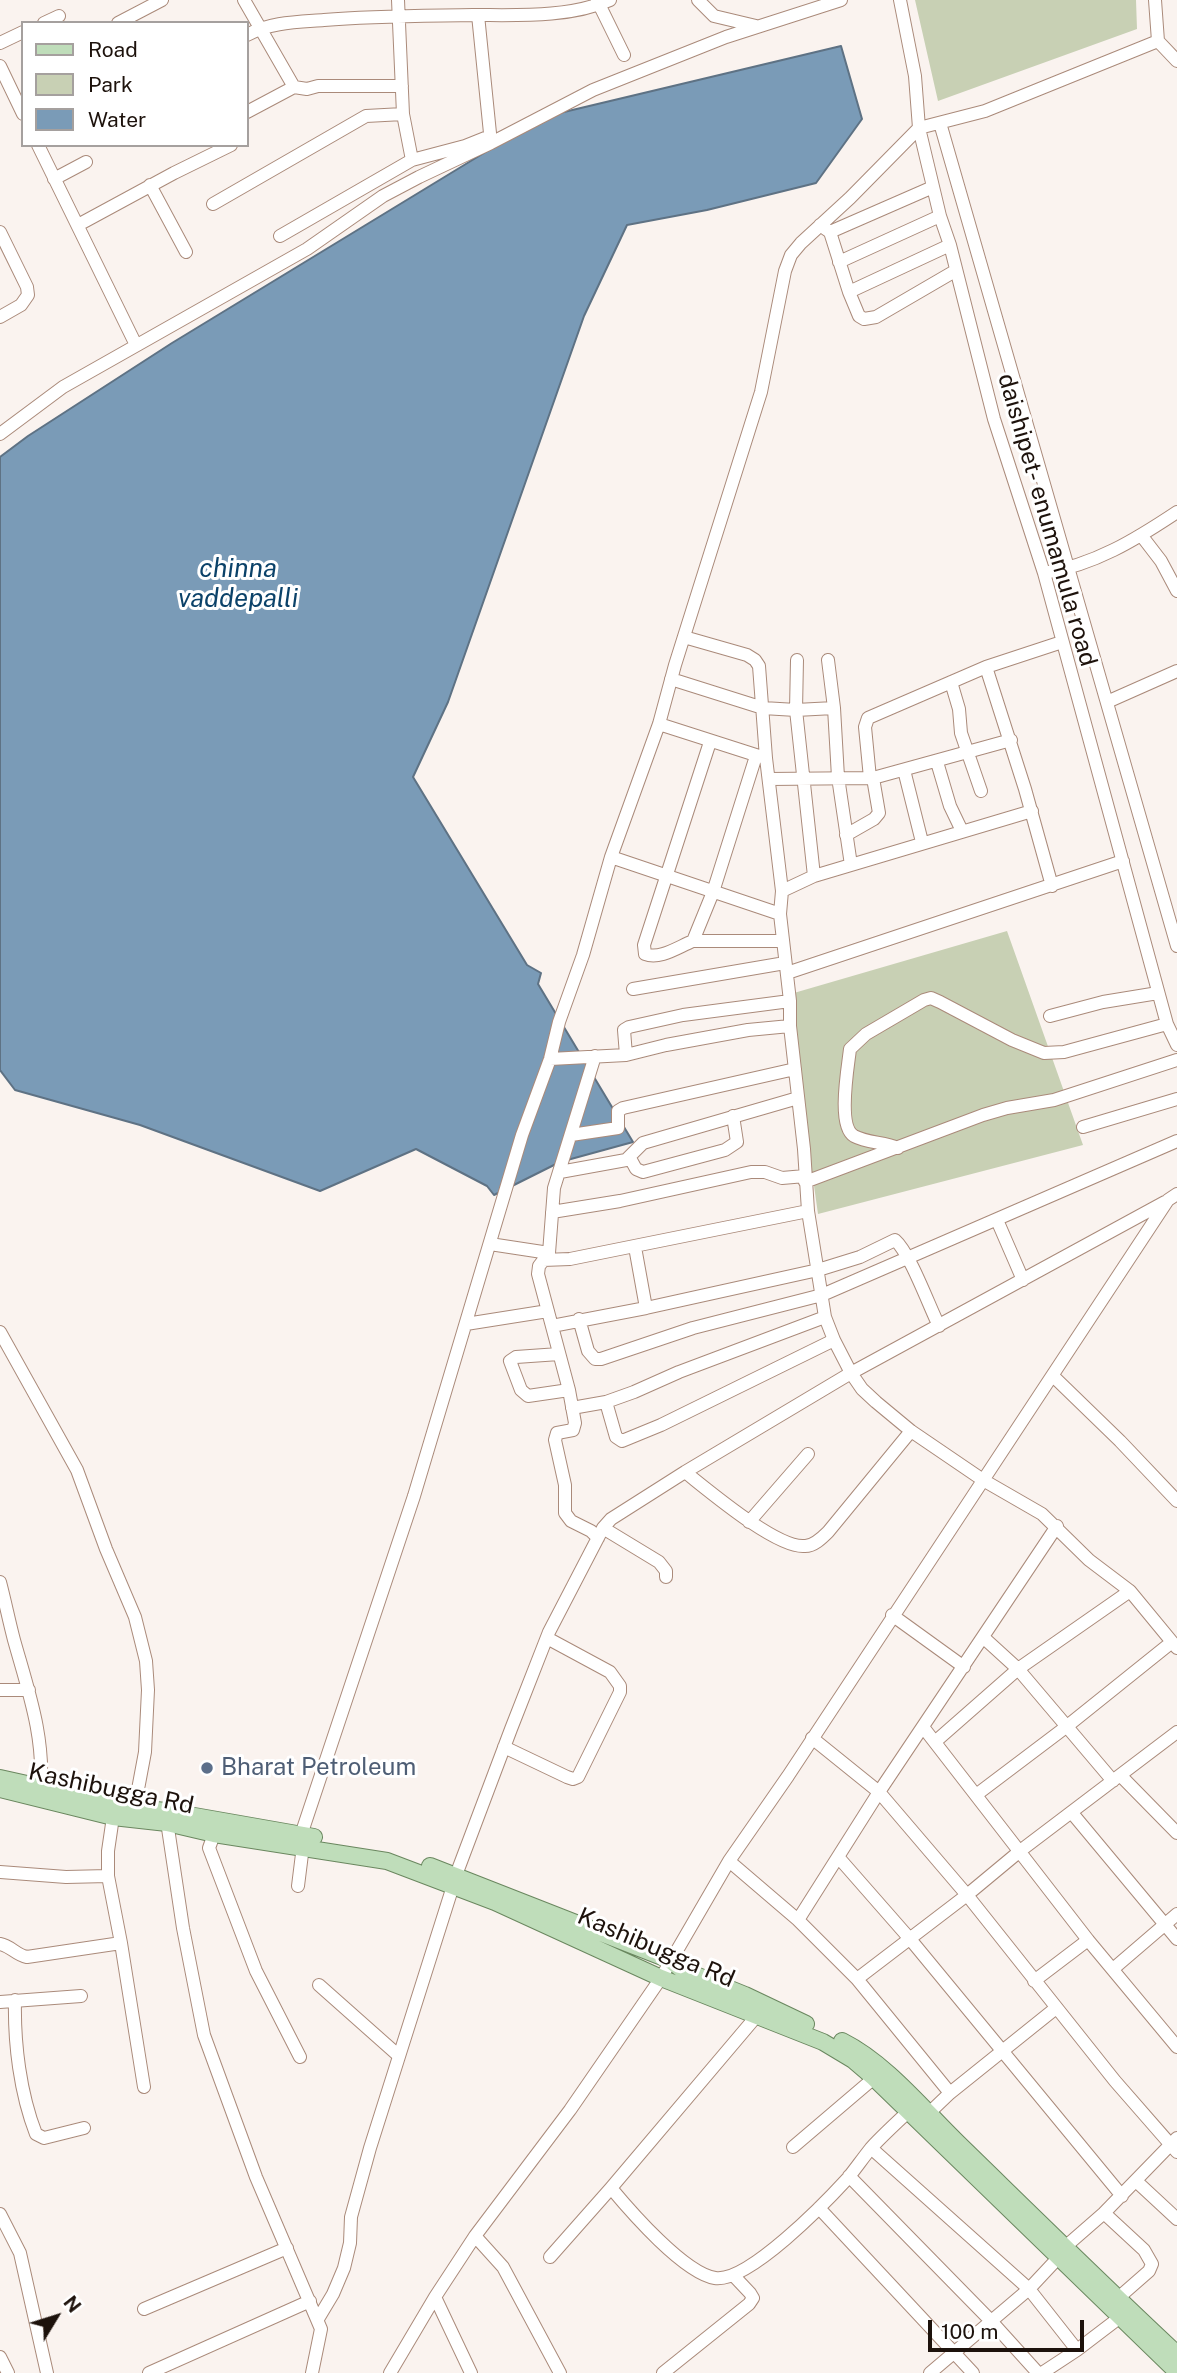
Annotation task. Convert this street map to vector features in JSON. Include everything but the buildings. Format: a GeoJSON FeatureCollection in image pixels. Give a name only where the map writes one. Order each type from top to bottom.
{"type":"FeatureCollection","features":[{"type":"Feature","properties":{"kind":"main road","name":"Kashibugga Rd"},"geometry":{"type":"LineString","coordinates":[[0,1778],[113,1817],[134,1813]]}},
{"type":"Feature","properties":{"kind":"main road","name":"Kashibugga Rd"},"geometry":{"type":"LineString","coordinates":[[0,1789],[40,1792],[216,1828],[404,1857],[660,1978],[834,2036],[864,2053],[928,2114],[1062,2253],[1119,2318],[1175,2367]]}},
{"type":"Feature","properties":{"kind":"main road","name":"Kashibugga Rd"},"geometry":{"type":"LineString","coordinates":[[455,1881],[670,1960],[681,1969],[745,1995],[760,2011],[840,2051],[874,2078],[961,2164],[1117,2299],[1175,2367]]}},
{"type":"Feature","properties":{"kind":"street"},"geometry":{"type":"LineString","coordinates":[[120,21],[136,7],[162,0]]}},
{"type":"Feature","properties":{"kind":"street"},"geometry":{"type":"LineString","coordinates":[[244,0],[294,87]]}},
{"type":"Feature","properties":{"kind":"street"},"geometry":{"type":"LineString","coordinates":[[398,0],[403,114],[412,160]]}},
{"type":"Feature","properties":{"kind":"street"},"geometry":{"type":"LineString","coordinates":[[698,0],[714,16],[758,27]]}},
{"type":"Feature","properties":{"kind":"street"},"geometry":{"type":"LineString","coordinates":[[0,434],[64,387],[307,249],[383,196],[490,140],[593,90],[758,27],[841,0]]}},
{"type":"Feature","properties":{"kind":"street","name":"daishipet- enumamula road"},"geometry":{"type":"LineString","coordinates":[[900,0],[915,76],[919,128],[940,216],[950,245],[994,419],[1044,573],[1158,993],[1167,1024],[1177,1045]]}},
{"type":"Feature","properties":{"kind":"street"},"geometry":{"type":"LineString","coordinates":[[1155,0],[1158,41],[1176,58]]}},
{"type":"Feature","properties":{"kind":"street"},"geometry":{"type":"LineString","coordinates":[[248,34],[260,28],[294,22],[575,11],[602,2],[624,55]]}},
{"type":"Feature","properties":{"kind":"street"},"geometry":{"type":"LineString","coordinates":[[478,15],[490,140]]}},
{"type":"Feature","properties":{"kind":"street"},"geometry":{"type":"LineString","coordinates":[[48,21],[59,16]]}},
{"type":"Feature","properties":{"kind":"street"},"geometry":{"type":"LineString","coordinates":[[0,43],[21,33]]}},
{"type":"Feature","properties":{"kind":"street"},"geometry":{"type":"LineString","coordinates":[[298,1886],[302,1840],[414,1496],[522,1135],[550,1059],[611,857],[659,724],[761,392],[785,271],[791,255],[825,228],[919,128],[985,111],[1158,41]]}},
{"type":"Feature","properties":{"kind":"street"},"geometry":{"type":"LineString","coordinates":[[0,66],[21,109]]}},
{"type":"Feature","properties":{"kind":"street"},"geometry":{"type":"LineString","coordinates":[[248,111],[294,87],[307,89],[318,86],[402,86]]}},
{"type":"Feature","properties":{"kind":"street"},"geometry":{"type":"LineString","coordinates":[[213,204],[366,116],[403,114]]}},
{"type":"Feature","properties":{"kind":"street"},"geometry":{"type":"LineString","coordinates":[[940,123],[1177,946]]}},
{"type":"Feature","properties":{"kind":"street"},"geometry":{"type":"LineString","coordinates":[[280,236],[412,160],[490,140]]}},
{"type":"Feature","properties":{"kind":"street"},"geometry":{"type":"LineString","coordinates":[[39,147],[136,345]]}},
{"type":"Feature","properties":{"kind":"street"},"geometry":{"type":"LineString","coordinates":[[78,225],[227,147]]}},
{"type":"Feature","properties":{"kind":"street"},"geometry":{"type":"LineString","coordinates":[[54,179],[86,162]]}},
{"type":"Feature","properties":{"kind":"street"},"geometry":{"type":"LineString","coordinates":[[150,185],[186,252]]}},
{"type":"Feature","properties":{"kind":"street"},"geometry":{"type":"LineString","coordinates":[[825,228],[933,187]]}},
{"type":"Feature","properties":{"kind":"street"},"geometry":{"type":"LineString","coordinates":[[839,262],[940,216]]}},
{"type":"Feature","properties":{"kind":"street"},"geometry":{"type":"LineString","coordinates":[[825,228],[859,316],[869,320],[955,271]]}},
{"type":"Feature","properties":{"kind":"street"},"geometry":{"type":"LineString","coordinates":[[0,232],[27,287],[28,295],[21,305],[0,317]]}},
{"type":"Feature","properties":{"kind":"street"},"geometry":{"type":"LineString","coordinates":[[849,292],[950,245]]}},
{"type":"Feature","properties":{"kind":"street"},"geometry":{"type":"LineString","coordinates":[[1044,573],[1069,569],[1097,559],[1177,512]]}},
{"type":"Feature","properties":{"kind":"street"},"geometry":{"type":"LineString","coordinates":[[1141,535],[1161,561],[1177,592]]}},
{"type":"Feature","properties":{"kind":"street"},"geometry":{"type":"LineString","coordinates":[[684,637],[747,655],[755,660],[761,674],[763,708],[761,757],[692,941]]}},
{"type":"Feature","properties":{"kind":"street"},"geometry":{"type":"LineString","coordinates":[[846,835],[874,819],[879,813],[865,727],[868,718],[986,667],[1062,642]]}},
{"type":"Feature","properties":{"kind":"street"},"geometry":{"type":"LineString","coordinates":[[797,660],[796,710],[814,876]]}},
{"type":"Feature","properties":{"kind":"street"},"geometry":{"type":"LineString","coordinates":[[828,660],[838,777],[851,865]]}},
{"type":"Feature","properties":{"kind":"street"},"geometry":{"type":"LineString","coordinates":[[986,667],[1011,740],[1052,886]]}},
{"type":"Feature","properties":{"kind":"street"},"geometry":{"type":"LineString","coordinates":[[1107,702],[1177,671]]}},
{"type":"Feature","properties":{"kind":"street"},"geometry":{"type":"LineString","coordinates":[[671,679],[763,708],[834,708]]}},
{"type":"Feature","properties":{"kind":"street"},"geometry":{"type":"LineString","coordinates":[[951,682],[959,709],[961,733],[981,791]]}},
{"type":"Feature","properties":{"kind":"street"},"geometry":{"type":"LineString","coordinates":[[659,724],[761,757]]}},
{"type":"Feature","properties":{"kind":"street"},"geometry":{"type":"LineString","coordinates":[[769,779],[872,778],[1011,740]]}},
{"type":"Feature","properties":{"kind":"street"},"geometry":{"type":"LineString","coordinates":[[710,741],[644,946],[645,954],[660,954],[692,941],[782,941]]}},
{"type":"Feature","properties":{"kind":"street"},"geometry":{"type":"LineString","coordinates":[[761,757],[769,779],[782,891],[782,941],[790,1001],[790,1026],[808,1212],[825,1317],[834,1340],[862,1389],[911,1431],[983,1480],[1028,1504],[1057,1526],[1089,1559],[1130,1591],[1175,1645],[976,1795]]}},
{"type":"Feature","properties":{"kind":"street"},"geometry":{"type":"LineString","coordinates":[[937,762],[950,806],[962,831]]}},
{"type":"Feature","properties":{"kind":"street"},"geometry":{"type":"LineString","coordinates":[[904,770],[922,842]]}},
{"type":"Feature","properties":{"kind":"street"},"geometry":{"type":"LineString","coordinates":[[782,891],[814,876],[1031,811]]}},
{"type":"Feature","properties":{"kind":"street"},"geometry":{"type":"LineString","coordinates":[[611,857],[780,914]]}},
{"type":"Feature","properties":{"kind":"street"},"geometry":{"type":"LineString","coordinates":[[633,989],[786,968],[1052,886],[1123,861]]}},
{"type":"Feature","properties":{"kind":"street"},"geometry":{"type":"LineString","coordinates":[[1050,1016],[1102,1002],[1158,993]]}},
{"type":"Feature","properties":{"kind":"street"},"geometry":{"type":"LineString","coordinates":[[898,1148],[853,1136],[847,1127],[844,1115],[850,1049],[866,1034],[924,1000],[931,998],[1012,1040],[1044,1053],[1064,1052],[1167,1024]]}},
{"type":"Feature","properties":{"kind":"street"},"geometry":{"type":"LineString","coordinates":[[626,1055],[624,1033],[629,1027],[683,1015],[790,1001]]}},
{"type":"Feature","properties":{"kind":"street"},"geometry":{"type":"LineString","coordinates":[[550,1059],[626,1055],[748,1030],[790,1026]]}},
{"type":"Feature","properties":{"kind":"street"},"geometry":{"type":"LineString","coordinates":[[595,1056],[554,1188],[546,1256],[539,1266],[538,1274],[569,1390],[575,1426],[568,1432],[557,1433],[555,1440],[565,1485],[565,1513],[571,1521],[659,1562],[666,1571],[666,1577]]}},
{"type":"Feature","properties":{"kind":"street"},"geometry":{"type":"LineString","coordinates":[[552,1212],[620,1201],[751,1172],[805,1179],[898,1148],[983,1115],[1054,1100],[1177,1060]]}},
{"type":"Feature","properties":{"kind":"street"},"geometry":{"type":"LineString","coordinates":[[571,1135],[618,1128],[618,1111],[623,1108],[795,1069]]}},
{"type":"Feature","properties":{"kind":"street"},"geometry":{"type":"LineString","coordinates":[[560,1172],[630,1158],[643,1143],[798,1098]]}},
{"type":"Feature","properties":{"kind":"street"},"geometry":{"type":"LineString","coordinates":[[1083,1127],[1177,1099]]}},
{"type":"Feature","properties":{"kind":"street"},"geometry":{"type":"LineString","coordinates":[[630,1158],[636,1169],[643,1172],[725,1150],[737,1142],[733,1116]]}},
{"type":"Feature","properties":{"kind":"street"},"geometry":{"type":"LineString","coordinates":[[579,1320],[588,1351],[595,1359],[601,1359],[693,1328],[822,1295],[1177,1141]]}},
{"type":"Feature","properties":{"kind":"street"},"geometry":{"type":"LineString","coordinates":[[318,2319],[344,2268],[351,2217],[370,2148],[455,1881],[547,1638],[600,1533],[619,1513],[851,1373],[1172,1197]]}},
{"type":"Feature","properties":{"kind":"street"},"geometry":{"type":"LineString","coordinates":[[390,2373],[475,2236],[570,2110],[660,1978],[729,1861],[1172,1197]]}},
{"type":"Feature","properties":{"kind":"street"},"geometry":{"type":"LineString","coordinates":[[489,1244],[570,1259],[808,1212]]}},
{"type":"Feature","properties":{"kind":"street"},"geometry":{"type":"LineString","coordinates":[[997,1220],[1023,1280]]}},
{"type":"Feature","properties":{"kind":"street"},"geometry":{"type":"LineString","coordinates":[[552,1326],[818,1270],[860,1257],[895,1240],[901,1245],[939,1326]]}},
{"type":"Feature","properties":{"kind":"street"},"geometry":{"type":"LineString","coordinates":[[635,1247],[646,1308]]}},
{"type":"Feature","properties":{"kind":"street"},"geometry":{"type":"LineString","coordinates":[[466,1324],[548,1311]]}},
{"type":"Feature","properties":{"kind":"street"},"geometry":{"type":"LineString","coordinates":[[572,1408],[606,1402],[825,1317]]}},
{"type":"Feature","properties":{"kind":"street"},"geometry":{"type":"LineString","coordinates":[[0,1332],[77,1470],[135,1617],[146,1661],[148,1690],[145,1752],[134,1813]]}},
{"type":"Feature","properties":{"kind":"street"},"geometry":{"type":"LineString","coordinates":[[606,1402],[616,1437],[622,1441],[834,1340]]}},
{"type":"Feature","properties":{"kind":"street"},"geometry":{"type":"LineString","coordinates":[[559,1354],[516,1357],[510,1361],[521,1390],[528,1396],[569,1390]]}},
{"type":"Feature","properties":{"kind":"street"},"geometry":{"type":"LineString","coordinates":[[1053,1376],[1177,1501]]}},
{"type":"Feature","properties":{"kind":"street"},"geometry":{"type":"LineString","coordinates":[[685,1472],[748,1522],[804,1547],[828,1532],[911,1431]]}},
{"type":"Feature","properties":{"kind":"street"},"geometry":{"type":"LineString","coordinates":[[748,1522],[808,1454]]}},
{"type":"Feature","properties":{"kind":"street"},"geometry":{"type":"LineString","coordinates":[[798,1920],[879,1792],[1057,1526]]}},
{"type":"Feature","properties":{"kind":"street"},"geometry":{"type":"LineString","coordinates":[[0,1582],[7,1639],[29,1690],[42,1757],[40,1792]]}},
{"type":"Feature","properties":{"kind":"street"},"geometry":{"type":"LineString","coordinates":[[936,1741],[1018,1669],[1130,1591]]}},
{"type":"Feature","properties":{"kind":"street"},"geometry":{"type":"LineString","coordinates":[[892,1615],[964,1667]]}},
{"type":"Feature","properties":{"kind":"street"},"geometry":{"type":"LineString","coordinates":[[984,1637],[1018,1669],[1066,1727],[1177,1833]]}},
{"type":"Feature","properties":{"kind":"street"},"geometry":{"type":"LineString","coordinates":[[504,1747],[567,1777],[578,1777],[620,1692],[620,1686],[610,1672],[547,1638]]}},
{"type":"Feature","properties":{"kind":"street"},"geometry":{"type":"LineString","coordinates":[[0,1690],[29,1690]]}},
{"type":"Feature","properties":{"kind":"street"},"geometry":{"type":"LineString","coordinates":[[923,1727],[1088,1940],[1177,2047]]}},
{"type":"Feature","properties":{"kind":"street"},"geometry":{"type":"LineString","coordinates":[[857,1979],[1177,1732]]}},
{"type":"Feature","properties":{"kind":"street"},"geometry":{"type":"LineString","coordinates":[[812,1738],[879,1792],[967,1895],[1056,2008],[1174,2145],[1062,2253],[1029,2289],[930,2373]]}},
{"type":"Feature","properties":{"kind":"street"},"geometry":{"type":"LineString","coordinates":[[1072,1813],[1177,1939]]}},
{"type":"Feature","properties":{"kind":"street"},"geometry":{"type":"LineString","coordinates":[[113,1817],[108,1851],[108,1876],[145,2087]]}},
{"type":"Feature","properties":{"kind":"street"},"geometry":{"type":"LineString","coordinates":[[166,1817],[183,1927],[204,2035],[256,2177],[321,2329],[312,2373]]}},
{"type":"Feature","properties":{"kind":"street"},"geometry":{"type":"LineString","coordinates":[[216,1828],[209,1848],[256,1971],[300,2057]]}},
{"type":"Feature","properties":{"kind":"street"},"geometry":{"type":"LineString","coordinates":[[839,1858],[910,1939],[1122,2196]]}},
{"type":"Feature","properties":{"kind":"street"},"geometry":{"type":"LineString","coordinates":[[729,1861],[798,1920],[857,1979],[950,2093]]}},
{"type":"Feature","properties":{"kind":"street"},"geometry":{"type":"LineString","coordinates":[[0,1872],[66,1877],[108,1876]]}},
{"type":"Feature","properties":{"kind":"street"},"geometry":{"type":"LineString","coordinates":[[1113,1969],[1177,1914]]}},
{"type":"Feature","properties":{"kind":"street"},"geometry":{"type":"LineString","coordinates":[[1034,1981],[1088,1940]]}},
{"type":"Feature","properties":{"kind":"street"},"geometry":{"type":"LineString","coordinates":[[0,1944],[26,1957],[121,1943]]}},
{"type":"Feature","properties":{"kind":"street"},"geometry":{"type":"LineString","coordinates":[[319,1986],[399,2056]]}},
{"type":"Feature","properties":{"kind":"street"},"geometry":{"type":"LineString","coordinates":[[0,2002],[81,1996]]}},
{"type":"Feature","properties":{"kind":"street"},"geometry":{"type":"LineString","coordinates":[[15,2000],[14,2024],[24,2090],[36,2134],[44,2138],[84,2128]]}},
{"type":"Feature","properties":{"kind":"street"},"geometry":{"type":"LineString","coordinates":[[928,2114],[950,2093],[1056,2008]]}},
{"type":"Feature","properties":{"kind":"street"},"geometry":{"type":"LineString","coordinates":[[550,2257],[760,2011]]}},
{"type":"Feature","properties":{"kind":"street"},"geometry":{"type":"LineString","coordinates":[[793,2147],[874,2078]]}},
{"type":"Feature","properties":{"kind":"street"},"geometry":{"type":"LineString","coordinates":[[611,2188],[651,2232],[686,2262],[712,2278],[733,2275],[772,2250],[819,2208],[871,2148],[909,2111]]}},
{"type":"Feature","properties":{"kind":"street"},"geometry":{"type":"LineString","coordinates":[[871,2148],[1029,2289],[1077,2350]]}},
{"type":"Feature","properties":{"kind":"street"},"geometry":{"type":"LineString","coordinates":[[849,2176],[1040,2373],[1077,2350],[1119,2318]]}},
{"type":"Feature","properties":{"kind":"street"},"geometry":{"type":"LineString","coordinates":[[1136,2182],[1177,2219]]}},
{"type":"Feature","properties":{"kind":"street"},"geometry":{"type":"LineString","coordinates":[[819,2208],[973,2373]]}},
{"type":"Feature","properties":{"kind":"street"},"geometry":{"type":"LineString","coordinates":[[1104,2213],[1144,2250],[1152,2264],[1149,2271],[1117,2299]]}},
{"type":"Feature","properties":{"kind":"street"},"geometry":{"type":"LineString","coordinates":[[0,2214],[20,2253],[47,2373]]}},
{"type":"Feature","properties":{"kind":"street"},"geometry":{"type":"LineString","coordinates":[[475,2236],[503,2267],[560,2373]]}},
{"type":"Feature","properties":{"kind":"street"},"geometry":{"type":"LineString","coordinates":[[144,2309],[287,2248]]}},
{"type":"Feature","properties":{"kind":"street"},"geometry":{"type":"LineString","coordinates":[[663,2373],[749,2304],[752,2298],[750,2293],[733,2275]]}},
{"type":"Feature","properties":{"kind":"street"},"geometry":{"type":"LineString","coordinates":[[435,2297],[471,2373]]}},
{"type":"Feature","properties":{"kind":"street"},"geometry":{"type":"LineString","coordinates":[[149,2373],[310,2301]]}},
{"type":"Feature","properties":{"kind":"street"},"geometry":{"type":"LineString","coordinates":[[0,2357],[8,2373]]}},
{"type":"Feature","properties":{"kind":"green space"},"geometry":{"type":"Polygon","coordinates":[[[915,0],[1136,0],[1137,29],[938,101],[915,0]]]}},
{"type":"Feature","properties":{"kind":"green space"},"geometry":{"type":"Polygon","coordinates":[[[1007,931],[1083,1145],[818,1214],[787,995],[1007,931]]]}},
{"type":"Feature","properties":{"kind":"water","name":"chinna vaddepalli"},"geometry":{"type":"Polygon","coordinates":[[[841,46],[862,119],[816,183],[707,210],[627,225],[584,316],[448,702],[413,777],[527,965],[541,973],[538,984],[633,1142],[560,1162],[494,1195],[487,1186],[416,1149],[320,1191],[140,1125],[15,1090],[0,1070],[0,457],[172,343],[543,117],[841,46]]]}},
{"type":"Feature","properties":{"kind":"place","name":"Bharat Petroleum"},"geometry":{"type":"Point","coordinates":[207,1768]}}]}
